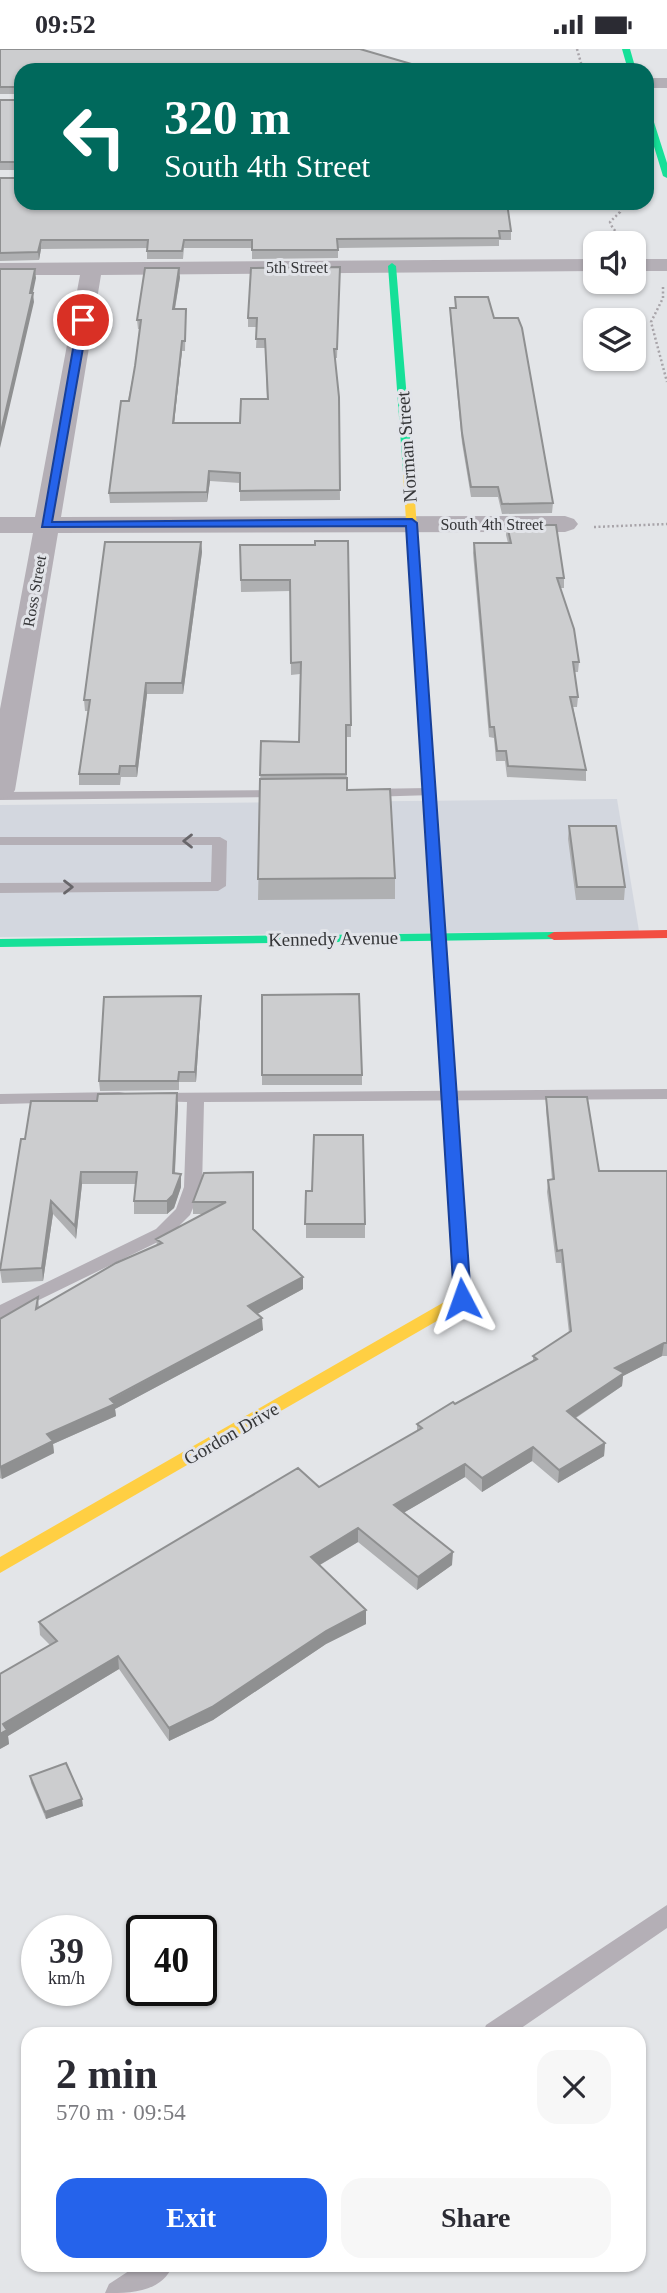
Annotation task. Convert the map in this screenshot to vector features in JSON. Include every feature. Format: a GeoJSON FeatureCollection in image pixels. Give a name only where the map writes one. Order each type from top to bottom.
{"type":"FeatureCollection","features":[{"type":"Feature","properties":{"kind":"street"},"geometry":{"type":"LineString","coordinates":[[654,135],[667,176]]}},
{"type":"Feature","properties":{"kind":"street","name":"5th Street"},"geometry":{"type":"LineString","coordinates":[[0,269],[583,265]]}},
{"type":"Feature","properties":{"kind":"street"},"geometry":{"type":"LineString","coordinates":[[646,265],[667,265]]}},
{"type":"Feature","properties":{"kind":"street","name":"Norman Street"},"geometry":{"type":"LineString","coordinates":[[392,266],[412,523],[462,1299]]}},
{"type":"Feature","properties":{"kind":"street","name":"Ross Street"},"geometry":{"type":"LineString","coordinates":[[0,790],[92,268]]}},
{"type":"Feature","properties":{"kind":"street","name":"South 4th Street"},"geometry":{"type":"LineString","coordinates":[[0,525],[565,524]]}},
{"type":"Feature","properties":{"kind":"street","name":"Kennedy Avenue"},"geometry":{"type":"LineString","coordinates":[[0,943],[667,933]]}},
{"type":"Feature","properties":{"kind":"street","name":"Gordon Drive"},"geometry":{"type":"LineString","coordinates":[[0,1566],[462,1299]]}},
{"type":"Feature","properties":{"kind":"lane"},"geometry":{"type":"LineString","coordinates":[[345,793],[428,792]]}},
{"type":"Feature","properties":{"kind":"lane"},"geometry":{"type":"LineString","coordinates":[[0,796],[304,793]]}},
{"type":"Feature","properties":{"kind":"lane"},"geometry":{"type":"LineString","coordinates":[[0,841],[220,841],[218,886],[0,888]]}},
{"type":"Feature","properties":{"kind":"lane"},"geometry":{"type":"LineString","coordinates":[[0,1098],[667,1094]]}},
{"type":"Feature","properties":{"kind":"lane"},"geometry":{"type":"LineString","coordinates":[[0,1313],[162,1233],[184,1210],[193,1187],[195,1097]]}},
{"type":"Feature","properties":{"kind":"lane"},"geometry":{"type":"LineString","coordinates":[[504,2027],[667,1915]]}},
{"type":"Feature","properties":{"kind":"lane"},"geometry":{"type":"LineString","coordinates":[[118,2293],[150,2272]]}},
{"type":"Feature","properties":{"kind":"path"},"geometry":{"type":"LineString","coordinates":[[565,524],[603,527],[667,524]]}},
{"type":"Feature","properties":{"kind":"shaded area"},"geometry":{"type":"Polygon","coordinates":[[[617,799],[639,931],[0,937],[0,805],[617,799]]]}},
{"type":"Feature","properties":{"kind":"building"},"geometry":{"type":"Polygon","coordinates":[[[0,49],[360,49],[408,63],[14,63],[14,87],[0,87],[0,49]]]}},
{"type":"Feature","properties":{"kind":"building"},"geometry":{"type":"Polygon","coordinates":[[[0,100],[14,100],[14,162],[0,162],[0,100]]]}},
{"type":"Feature","properties":{"kind":"building"},"geometry":{"type":"Polygon","coordinates":[[[0,178],[14,178],[14,210],[508,210],[511,231],[499,231],[500,238],[337,239],[338,250],[252,250],[252,240],[184,240],[182,251],[147,251],[148,240],[41,240],[38,252],[0,253],[0,178]]]}},
{"type":"Feature","properties":{"kind":"building"},"geometry":{"type":"Polygon","coordinates":[[[340,267],[337,349],[334,349],[339,397],[340,490],[240,491],[240,473],[209,471],[207,492],[109,493],[121,401],[129,401],[135,366],[141,320],[137,320],[145,268],[179,268],[173,309],[186,309],[185,341],[182,341],[173,423],[240,423],[241,399],[268,399],[265,339],[256,339],[257,318],[248,318],[251,268],[340,267]]]}},
{"type":"Feature","properties":{"kind":"building"},"geometry":{"type":"Polygon","coordinates":[[[0,269],[35,269],[30,293],[33,293],[0,436],[0,269]]]}},
{"type":"Feature","properties":{"kind":"building"},"geometry":{"type":"Polygon","coordinates":[[[455,297],[488,297],[494,318],[518,318],[553,503],[502,504],[498,487],[471,487],[462,433],[450,308],[456,308],[455,297]]]}},
{"type":"Feature","properties":{"kind":"building"},"geometry":{"type":"Polygon","coordinates":[[[507,525],[556,525],[564,578],[557,578],[574,629],[579,662],[573,662],[578,697],[570,697],[586,770],[508,766],[506,751],[497,751],[494,727],[490,727],[474,543],[511,543],[507,525]]]}},
{"type":"Feature","properties":{"kind":"building"},"geometry":{"type":"Polygon","coordinates":[[[315,541],[348,541],[351,725],[346,725],[346,774],[260,775],[261,741],[299,742],[301,662],[291,663],[290,580],[241,580],[240,545],[315,545],[315,541]]]}},
{"type":"Feature","properties":{"kind":"building"},"geometry":{"type":"Polygon","coordinates":[[[105,542],[201,542],[182,683],[146,683],[136,766],[120,766],[119,774],[79,774],[90,700],[84,700],[105,542]]]}},
{"type":"Feature","properties":{"kind":"building"},"geometry":{"type":"Polygon","coordinates":[[[347,778],[347,790],[390,789],[395,878],[258,879],[260,779],[347,778]]]}},
{"type":"Feature","properties":{"kind":"building"},"geometry":{"type":"Polygon","coordinates":[[[569,826],[616,826],[625,887],[577,887],[569,826]]]}},
{"type":"Feature","properties":{"kind":"building"},"geometry":{"type":"Polygon","coordinates":[[[359,994],[362,1075],[262,1075],[262,995],[359,994]]]}},
{"type":"Feature","properties":{"kind":"building"},"geometry":{"type":"Polygon","coordinates":[[[201,996],[195,1072],[179,1072],[178,1081],[99,1081],[104,997],[201,996]]]}},
{"type":"Feature","properties":{"kind":"building"},"geometry":{"type":"Polygon","coordinates":[[[177,1093],[173,1173],[181,1174],[173,1195],[167,1201],[134,1201],[137,1172],[81,1172],[75,1226],[51,1201],[42,1268],[0,1270],[21,1139],[25,1139],[31,1101],[97,1101],[98,1094],[177,1093]]]}},
{"type":"Feature","properties":{"kind":"building"},"geometry":{"type":"Polygon","coordinates":[[[546,1097],[587,1097],[599,1171],[667,1171],[667,1343],[615,1368],[624,1373],[567,1411],[605,1443],[559,1470],[533,1447],[482,1478],[465,1464],[394,1505],[453,1552],[418,1577],[358,1528],[311,1557],[366,1610],[326,1631],[212,1707],[169,1728],[118,1656],[3,1724],[7,1730],[0,1734],[0,1674],[57,1641],[39,1622],[298,1468],[319,1487],[422,1428],[417,1424],[453,1402],[455,1404],[537,1359],[533,1356],[571,1331],[562,1250],[557,1251],[548,1180],[554,1179],[546,1097]]]}},
{"type":"Feature","properties":{"kind":"building"},"geometry":{"type":"Polygon","coordinates":[[[314,1135],[363,1135],[365,1224],[305,1224],[306,1191],[312,1191],[314,1135]]]}},
{"type":"Feature","properties":{"kind":"building"},"geometry":{"type":"Polygon","coordinates":[[[253,1172],[253,1229],[303,1277],[248,1306],[262,1318],[110,1399],[115,1404],[47,1434],[53,1441],[0,1467],[0,1319],[38,1297],[36,1309],[116,1263],[162,1243],[156,1239],[226,1202],[193,1202],[204,1173],[253,1172]]]}},
{"type":"Feature","properties":{"kind":"building"},"geometry":{"type":"Polygon","coordinates":[[[66,1763],[82,1799],[45,1812],[30,1776],[66,1763]]]}},
{"type":"Feature","properties":{"kind":"traffic: fast"},"geometry":{"type":"LineString","coordinates":[[626,49],[630,63]]}},
{"type":"Feature","properties":{"kind":"traffic: fast"},"geometry":{"type":"LineString","coordinates":[[654,135],[667,176]]}},
{"type":"Feature","properties":{"kind":"traffic: fast"},"geometry":{"type":"LineString","coordinates":[[392,266],[408,472]]}},
{"type":"Feature","properties":{"kind":"traffic: fast"},"geometry":{"type":"LineString","coordinates":[[0,943],[554,936]]}},
{"type":"Feature","properties":{"kind":"traffic: slow"},"geometry":{"type":"LineString","coordinates":[[408,472],[438,927]]}},
{"type":"Feature","properties":{"kind":"traffic: slow"},"geometry":{"type":"LineString","coordinates":[[0,1566],[462,1299],[458,1239]]}},
{"type":"Feature","properties":{"kind":"traffic: jam"},"geometry":{"type":"LineString","coordinates":[[438,927],[458,1239]]}},
{"type":"Feature","properties":{"kind":"traffic: jam"},"geometry":{"type":"LineString","coordinates":[[554,936],[667,934]]}},
{"type":"Feature","properties":{"kind":"route"},"geometry":{"type":"LineString","coordinates":[[83,320],[46,525],[412,523],[435,913],[462,1299]]}}]}
